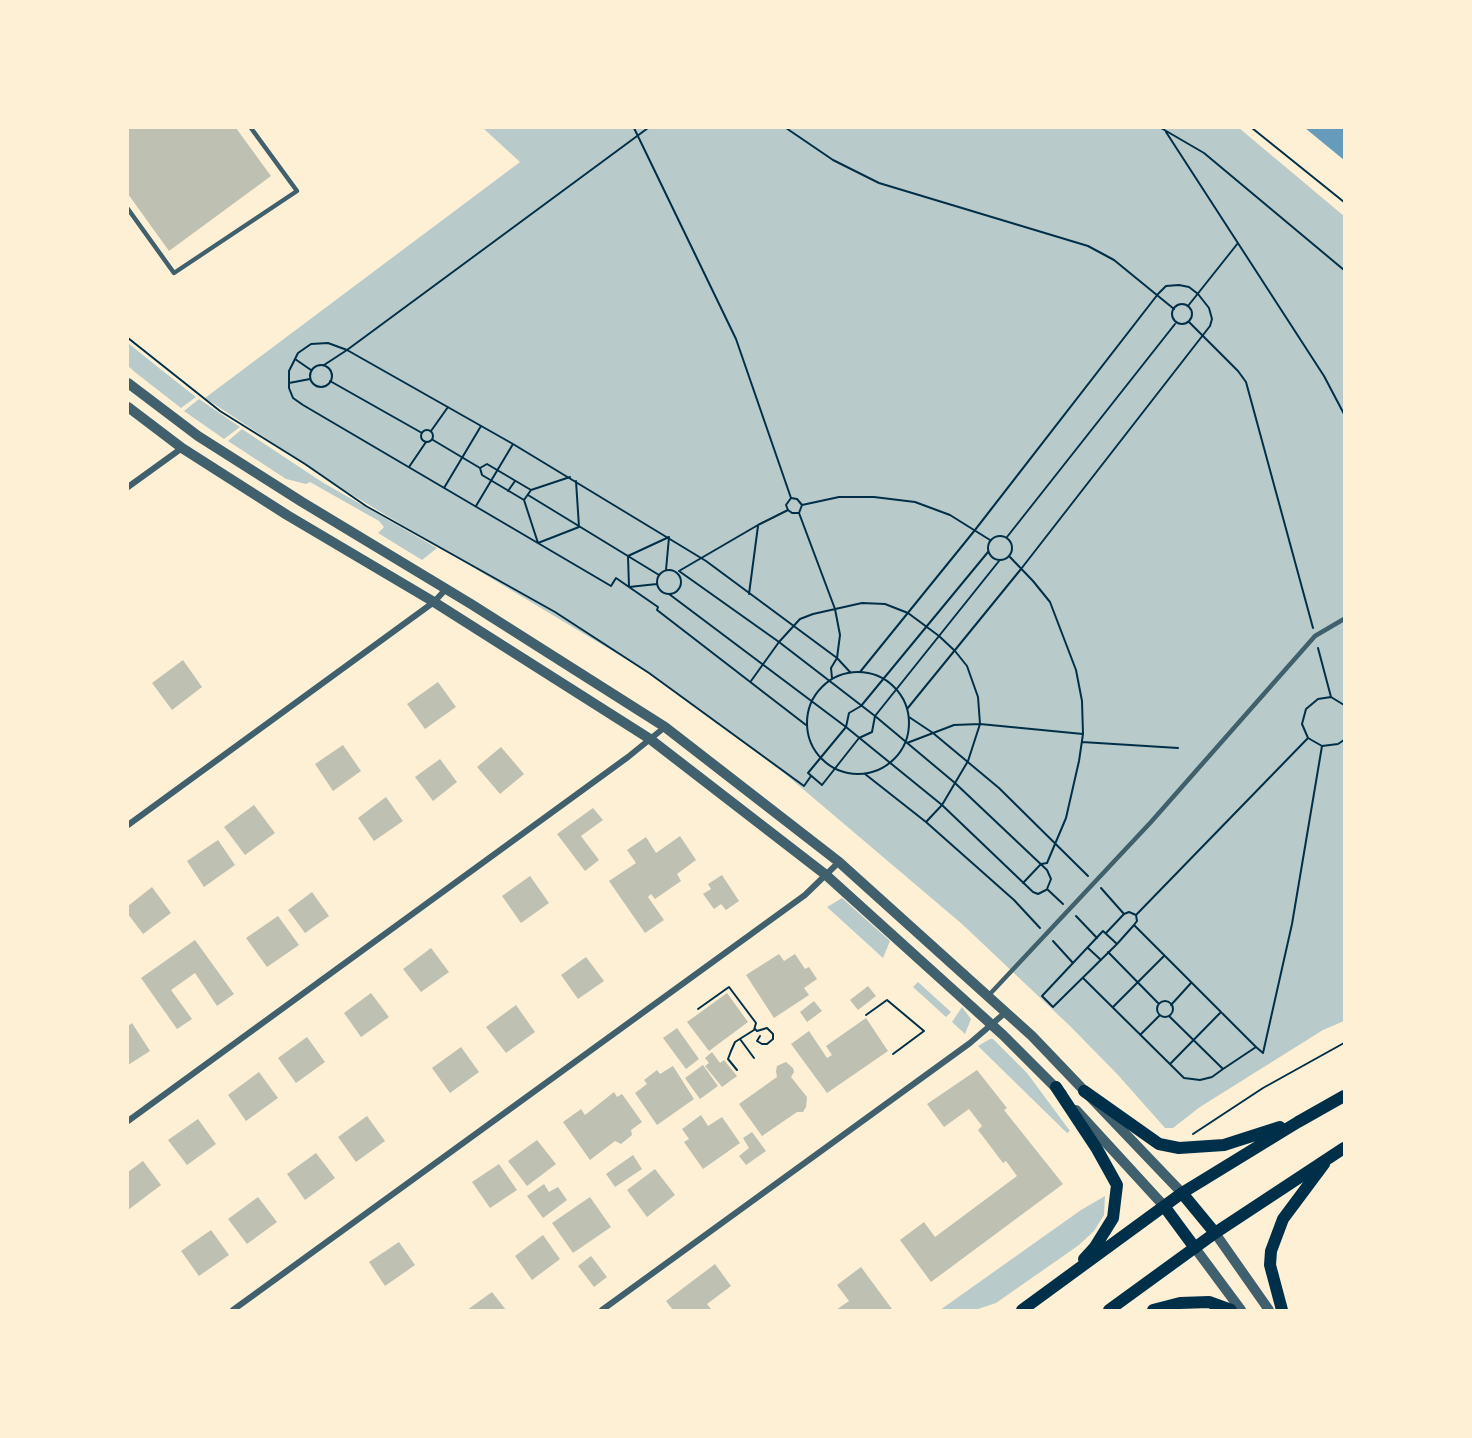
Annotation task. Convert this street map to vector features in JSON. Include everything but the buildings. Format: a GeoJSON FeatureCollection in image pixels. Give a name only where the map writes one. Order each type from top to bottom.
{"type":"FeatureCollection","features":[{"type":"Feature","properties":{"kind":"main road"},"geometry":{"type":"LineString","coordinates":[[1056,1087],[1097,1149],[1117,1185],[1113,1218],[1095,1246],[1068,1277]]}},
{"type":"Feature","properties":{"kind":"main road"},"geometry":{"type":"LineString","coordinates":[[1084,1091],[1159,1144],[1179,1148],[1224,1145],[1298,1122]]}},
{"type":"Feature","properties":{"kind":"main road"},"geometry":{"type":"LineString","coordinates":[[1009,1311],[1027,1307],[1182,1193],[1344,1096]]}},
{"type":"Feature","properties":{"kind":"main road"},"geometry":{"type":"LineString","coordinates":[[1109,1311],[1215,1233],[1344,1148]]}},
{"type":"Feature","properties":{"kind":"main road"},"geometry":{"type":"LineString","coordinates":[[1282,1311],[1270,1265],[1271,1251],[1283,1219],[1331,1155]]}},
{"type":"Feature","properties":{"kind":"main road"},"geometry":{"type":"LineString","coordinates":[[1182,1193],[1215,1233]]}},
{"type":"Feature","properties":{"kind":"main road"},"geometry":{"type":"LineString","coordinates":[[1164,1206],[1195,1248]]}},
{"type":"Feature","properties":{"kind":"main road"},"geometry":{"type":"LineString","coordinates":[[1154,1311],[1180,1303],[1209,1302],[1231,1311]]}},
{"type":"Feature","properties":{"kind":"street"},"geometry":{"type":"LineString","coordinates":[[128,383],[198,436],[665,727],[839,862],[1006,1012],[1182,1193]]}},
{"type":"Feature","properties":{"kind":"street"},"geometry":{"type":"LineString","coordinates":[[128,407],[182,448],[287,515],[434,602],[650,739],[826,875],[992,1025],[1056,1087],[1164,1206]]}},
{"type":"Feature","properties":{"kind":"street"},"geometry":{"type":"LineString","coordinates":[[128,487],[182,448]]}},
{"type":"Feature","properties":{"kind":"street"},"geometry":{"type":"LineString","coordinates":[[128,825],[434,602],[446,589]]}},
{"type":"Feature","properties":{"kind":"street"},"geometry":{"type":"LineString","coordinates":[[128,1121],[628,758],[665,727]]}},
{"type":"Feature","properties":{"kind":"street"},"geometry":{"type":"LineString","coordinates":[[233,1311],[805,895],[839,862]]}},
{"type":"Feature","properties":{"kind":"street"},"geometry":{"type":"LineString","coordinates":[[602,1311],[960,1050],[1006,1012]]}},
{"type":"Feature","properties":{"kind":"street"},"geometry":{"type":"LineString","coordinates":[[1215,1233],[1269,1311]]}},
{"type":"Feature","properties":{"kind":"street"},"geometry":{"type":"LineString","coordinates":[[1195,1248],[1241,1311]]}},
{"type":"Feature","properties":{"kind":"lane"},"geometry":{"type":"LineString","coordinates":[[128,209],[174,273],[297,191],[251,128]]}},
{"type":"Feature","properties":{"kind":"lane"},"geometry":{"type":"LineString","coordinates":[[988,996],[1151,822],[1315,636],[1344,619]]}},
{"type":"Feature","properties":{"kind":"path"},"geometry":{"type":"LineString","coordinates":[[634,128],[736,339],[791,498]]}},
{"type":"Feature","properties":{"kind":"path"},"geometry":{"type":"LineString","coordinates":[[310,379],[311,370],[317,365],[324,365],[347,350],[648,128]]}},
{"type":"Feature","properties":{"kind":"path"},"geometry":{"type":"LineString","coordinates":[[786,128],[833,160],[879,183],[1088,246],[1113,260],[1174,309]]}},
{"type":"Feature","properties":{"kind":"path"},"geometry":{"type":"LineString","coordinates":[[1161,128],[1204,153],[1344,270]]}},
{"type":"Feature","properties":{"kind":"path"},"geometry":{"type":"LineString","coordinates":[[1252,128],[1344,201]]}},
{"type":"Feature","properties":{"kind":"path"},"geometry":{"type":"LineString","coordinates":[[1166,132],[1324,376],[1344,414]]}},
{"type":"Feature","properties":{"kind":"path"},"geometry":{"type":"LineString","coordinates":[[1188,306],[1238,243]]}},
{"type":"Feature","properties":{"kind":"path"},"geometry":{"type":"LineString","coordinates":[[860,672],[975,530],[1158,294],[1166,286],[1179,285],[1189,287],[1198,294],[1209,308],[1212,319],[1203,336],[1022,569],[907,709]]}},
{"type":"Feature","properties":{"kind":"path"},"geometry":{"type":"LineString","coordinates":[[1179,304],[1193,310],[1189,322],[1182,325],[1175,324],[1172,314],[1179,304]]}},
{"type":"Feature","properties":{"kind":"path"},"geometry":{"type":"LineString","coordinates":[[1189,322],[1238,370],[1246,382],[1331,697]]}},
{"type":"Feature","properties":{"kind":"path"},"geometry":{"type":"LineString","coordinates":[[1007,537],[1175,324]]}},
{"type":"Feature","properties":{"kind":"path"},"geometry":{"type":"LineString","coordinates":[[128,338],[220,411],[305,464],[366,506],[555,612],[649,673],[804,786],[811,776]]}},
{"type":"Feature","properties":{"kind":"path"},"geometry":{"type":"LineString","coordinates":[[806,725],[657,610],[658,607],[616,578],[611,586],[293,398],[289,371],[298,353],[311,344],[328,342],[347,350],[481,425],[702,559],[837,658],[850,672]]}},
{"type":"Feature","properties":{"kind":"path"},"geometry":{"type":"LineString","coordinates":[[295,359],[311,370]]}},
{"type":"Feature","properties":{"kind":"path"},"geometry":{"type":"LineString","coordinates":[[310,379],[318,386],[325,386],[330,381],[331,372],[324,365]]}},
{"type":"Feature","properties":{"kind":"path"},"geometry":{"type":"LineString","coordinates":[[289,383],[310,379]]}},
{"type":"Feature","properties":{"kind":"path"},"geometry":{"type":"LineString","coordinates":[[330,381],[422,433]]}},
{"type":"Feature","properties":{"kind":"path"},"geometry":{"type":"LineString","coordinates":[[431,431],[448,406]]}},
{"type":"Feature","properties":{"kind":"path"},"geometry":{"type":"LineString","coordinates":[[444,488],[481,425]]}},
{"type":"Feature","properties":{"kind":"path"},"geometry":{"type":"LineString","coordinates":[[422,433],[427,430],[431,431]]}},
{"type":"Feature","properties":{"kind":"path"},"geometry":{"type":"LineString","coordinates":[[431,431],[434,436],[433,440]]}},
{"type":"Feature","properties":{"kind":"path"},"geometry":{"type":"LineString","coordinates":[[422,433],[421,439],[426,442]]}},
{"type":"Feature","properties":{"kind":"path"},"geometry":{"type":"LineString","coordinates":[[409,467],[426,442],[433,440],[463,457],[480,468],[482,476],[524,500],[538,543]]}},
{"type":"Feature","properties":{"kind":"path"},"geometry":{"type":"LineString","coordinates":[[476,506],[513,444]]}},
{"type":"Feature","properties":{"kind":"path"},"geometry":{"type":"LineString","coordinates":[[480,468],[487,464],[531,490]]}},
{"type":"Feature","properties":{"kind":"path"},"geometry":{"type":"LineString","coordinates":[[524,500],[531,490],[570,477]]}},
{"type":"Feature","properties":{"kind":"path"},"geometry":{"type":"LineString","coordinates":[[508,491],[515,480]]}},
{"type":"Feature","properties":{"kind":"path"},"geometry":{"type":"LineString","coordinates":[[576,481],[579,527]]}},
{"type":"Feature","properties":{"kind":"path"},"geometry":{"type":"LineString","coordinates":[[527,495],[659,575]]}},
{"type":"Feature","properties":{"kind":"path"},"geometry":{"type":"LineString","coordinates":[[802,505],[839,497],[874,496],[915,502],[950,515],[990,540]]}},
{"type":"Feature","properties":{"kind":"path"},"geometry":{"type":"LineString","coordinates":[[791,498],[797,499],[802,505]]}},
{"type":"Feature","properties":{"kind":"path"},"geometry":{"type":"LineString","coordinates":[[791,498],[786,505],[788,510],[792,513],[799,513]]}},
{"type":"Feature","properties":{"kind":"path"},"geometry":{"type":"LineString","coordinates":[[802,505],[799,513],[835,609],[840,635],[837,658],[831,668],[832,678]]}},
{"type":"Feature","properties":{"kind":"path"},"geometry":{"type":"LineString","coordinates":[[678,572],[788,510]]}},
{"type":"Feature","properties":{"kind":"path"},"geometry":{"type":"LineString","coordinates":[[749,594],[758,525]]}},
{"type":"Feature","properties":{"kind":"path"},"geometry":{"type":"LineString","coordinates":[[538,543],[579,527]]}},
{"type":"Feature","properties":{"kind":"path"},"geometry":{"type":"LineString","coordinates":[[988,552],[861,706],[849,713],[846,727],[807,773],[822,784],[859,738],[872,732],[875,717],[896,690],[999,561],[1009,556],[1012,543],[1007,537],[997,535],[987,545],[992,558],[999,561]]}},
{"type":"Feature","properties":{"kind":"path"},"geometry":{"type":"LineString","coordinates":[[628,556],[669,537]]}},
{"type":"Feature","properties":{"kind":"path"},"geometry":{"type":"LineString","coordinates":[[666,570],[669,537]]}},
{"type":"Feature","properties":{"kind":"path"},"geometry":{"type":"LineString","coordinates":[[628,556],[629,587]]}},
{"type":"Feature","properties":{"kind":"path"},"geometry":{"type":"LineString","coordinates":[[1009,556],[1050,602],[1076,670],[1082,700],[1082,742],[1066,818],[1047,863],[1041,864],[1023,883]]}},
{"type":"Feature","properties":{"kind":"path"},"geometry":{"type":"LineString","coordinates":[[1047,870],[955,783],[829,680],[779,642],[678,572],[666,570],[659,575],[657,584],[661,591],[669,594],[846,727],[942,805],[1023,883],[1038,894],[1047,890]]}},
{"type":"Feature","properties":{"kind":"path"},"geometry":{"type":"LineString","coordinates":[[669,594],[675,592],[680,586],[678,572]]}},
{"type":"Feature","properties":{"kind":"path"},"geometry":{"type":"LineString","coordinates":[[629,587],[657,584]]}},
{"type":"Feature","properties":{"kind":"path"},"geometry":{"type":"LineString","coordinates":[[751,681],[793,625],[813,614],[862,603],[885,604],[908,613],[939,636],[967,666],[978,697],[980,723],[968,761],[942,805],[926,822]]}},
{"type":"Feature","properties":{"kind":"path"},"geometry":{"type":"LineString","coordinates":[[906,743],[909,717],[907,709],[896,690],[883,679],[870,673],[850,672],[832,678],[818,689],[811,700],[806,725],[809,741],[820,758],[834,769],[843,772],[865,774],[877,771],[890,763],[906,743],[954,725],[980,723],[1083,734]]}},
{"type":"Feature","properties":{"kind":"path"},"geometry":{"type":"LineString","coordinates":[[1344,705],[1331,697],[1318,699],[1306,709],[1302,724],[1308,738],[1322,746],[1338,744],[1344,740]]}},
{"type":"Feature","properties":{"kind":"path"},"geometry":{"type":"LineString","coordinates":[[909,717],[933,733],[999,788],[1065,853]]}},
{"type":"Feature","properties":{"kind":"path"},"geometry":{"type":"LineString","coordinates":[[1136,915],[1308,738]]}},
{"type":"Feature","properties":{"kind":"path"},"geometry":{"type":"LineString","coordinates":[[1082,742],[1178,748]]}},
{"type":"Feature","properties":{"kind":"path"},"geometry":{"type":"LineString","coordinates":[[1134,925],[1263,1053],[1292,924],[1322,746]]}},
{"type":"Feature","properties":{"kind":"path"},"geometry":{"type":"LineString","coordinates":[[865,774],[926,822],[1014,900]]}},
{"type":"Feature","properties":{"kind":"path"},"geometry":{"type":"LineString","coordinates":[[1106,933],[1124,914],[1130,912],[1136,915]]}},
{"type":"Feature","properties":{"kind":"path"},"geometry":{"type":"LineString","coordinates":[[1117,944],[1103,931],[1041,996],[1053,1007],[1117,944],[1137,921],[1136,915]]}},
{"type":"Feature","properties":{"kind":"path"},"geometry":{"type":"LineString","coordinates":[[1088,948],[1101,960]]}},
{"type":"Feature","properties":{"kind":"path"},"geometry":{"type":"LineString","coordinates":[[1108,952],[1159,1004]]}},
{"type":"Feature","properties":{"kind":"path"},"geometry":{"type":"LineString","coordinates":[[1113,1007],[1164,956]]}},
{"type":"Feature","properties":{"kind":"path"},"geometry":{"type":"LineString","coordinates":[[1083,978],[1184,1078],[1200,1080],[1212,1077],[1256,1047]]}},
{"type":"Feature","properties":{"kind":"path"},"geometry":{"type":"LineString","coordinates":[[1171,1005],[1191,983]]}},
{"type":"Feature","properties":{"kind":"path"},"geometry":{"type":"LineString","coordinates":[[698,1009],[729,987],[756,1023],[755,1029],[735,1042],[728,1059],[737,1070]]}},
{"type":"Feature","properties":{"kind":"path"},"geometry":{"type":"LineString","coordinates":[[866,1015],[887,1000],[924,1031],[893,1054]]}},
{"type":"Feature","properties":{"kind":"path"},"geometry":{"type":"LineString","coordinates":[[1159,1004],[1165,1002],[1171,1005]]}},
{"type":"Feature","properties":{"kind":"path"},"geometry":{"type":"LineString","coordinates":[[1159,1004],[1157,1010],[1160,1015],[1169,1016]]}},
{"type":"Feature","properties":{"kind":"path"},"geometry":{"type":"LineString","coordinates":[[1169,1016],[1172,1012],[1171,1005]]}},
{"type":"Feature","properties":{"kind":"path"},"geometry":{"type":"LineString","coordinates":[[1170,1064],[1221,1012]]}},
{"type":"Feature","properties":{"kind":"path"},"geometry":{"type":"LineString","coordinates":[[1141,1034],[1160,1015]]}},
{"type":"Feature","properties":{"kind":"path"},"geometry":{"type":"LineString","coordinates":[[1169,1016],[1223,1069]]}},
{"type":"Feature","properties":{"kind":"path"},"geometry":{"type":"LineString","coordinates":[[755,1029],[758,1031],[767,1028],[773,1034],[772,1039],[766,1044],[757,1041],[760,1036]]}},
{"type":"Feature","properties":{"kind":"path"},"geometry":{"type":"LineString","coordinates":[[740,1039],[754,1058]]}},
{"type":"Feature","properties":{"kind":"path"},"geometry":{"type":"LineString","coordinates":[[1191,1135],[1263,1088],[1344,1043]]}},
{"type":"Feature","properties":{"kind":"shaded area"},"geometry":{"type":"Polygon","coordinates":[[[483,128],[1239,128],[1344,216],[1344,1021],[1323,1030],[1200,1107],[1173,1128],[1165,1128],[1070,1026],[962,924],[784,773],[656,677],[349,493],[205,398],[520,162],[483,128]]]}},
{"type":"Feature","properties":{"kind":"shaded area"},"geometry":{"type":"Polygon","coordinates":[[[128,343],[196,397],[181,408],[136,373],[128,366],[128,343]]]}},
{"type":"Feature","properties":{"kind":"shaded area"},"geometry":{"type":"Polygon","coordinates":[[[199,399],[240,427],[224,439],[184,411],[199,399]]]}},
{"type":"Feature","properties":{"kind":"shaded area"},"geometry":{"type":"Polygon","coordinates":[[[242,429],[322,482],[437,548],[422,560],[378,533],[384,527],[379,521],[310,482],[306,484],[286,479],[228,441],[242,429]]]}},
{"type":"Feature","properties":{"kind":"shaded area"},"geometry":{"type":"Polygon","coordinates":[[[842,898],[890,941],[883,958],[827,907],[842,898]]]}},
{"type":"Feature","properties":{"kind":"shaded area"},"geometry":{"type":"Polygon","coordinates":[[[918,982],[951,1012],[946,1017],[913,987],[918,982]]]}},
{"type":"Feature","properties":{"kind":"shaded area"},"geometry":{"type":"Polygon","coordinates":[[[962,1007],[971,1019],[965,1034],[952,1022],[962,1007]]]}},
{"type":"Feature","properties":{"kind":"shaded area"},"geometry":{"type":"Polygon","coordinates":[[[993,1039],[1027,1073],[1070,1131],[1067,1133],[978,1046],[993,1039]]]}},
{"type":"Feature","properties":{"kind":"shaded area"},"geometry":{"type":"Polygon","coordinates":[[[1105,1196],[1104,1215],[1094,1231],[1079,1245],[996,1303],[975,1310],[940,1310],[1081,1210],[1105,1196]]]}},
{"type":"Feature","properties":{"kind":"water"},"geometry":{"type":"Polygon","coordinates":[[[1305,128],[1344,128],[1344,160],[1305,128]]]}}]}
